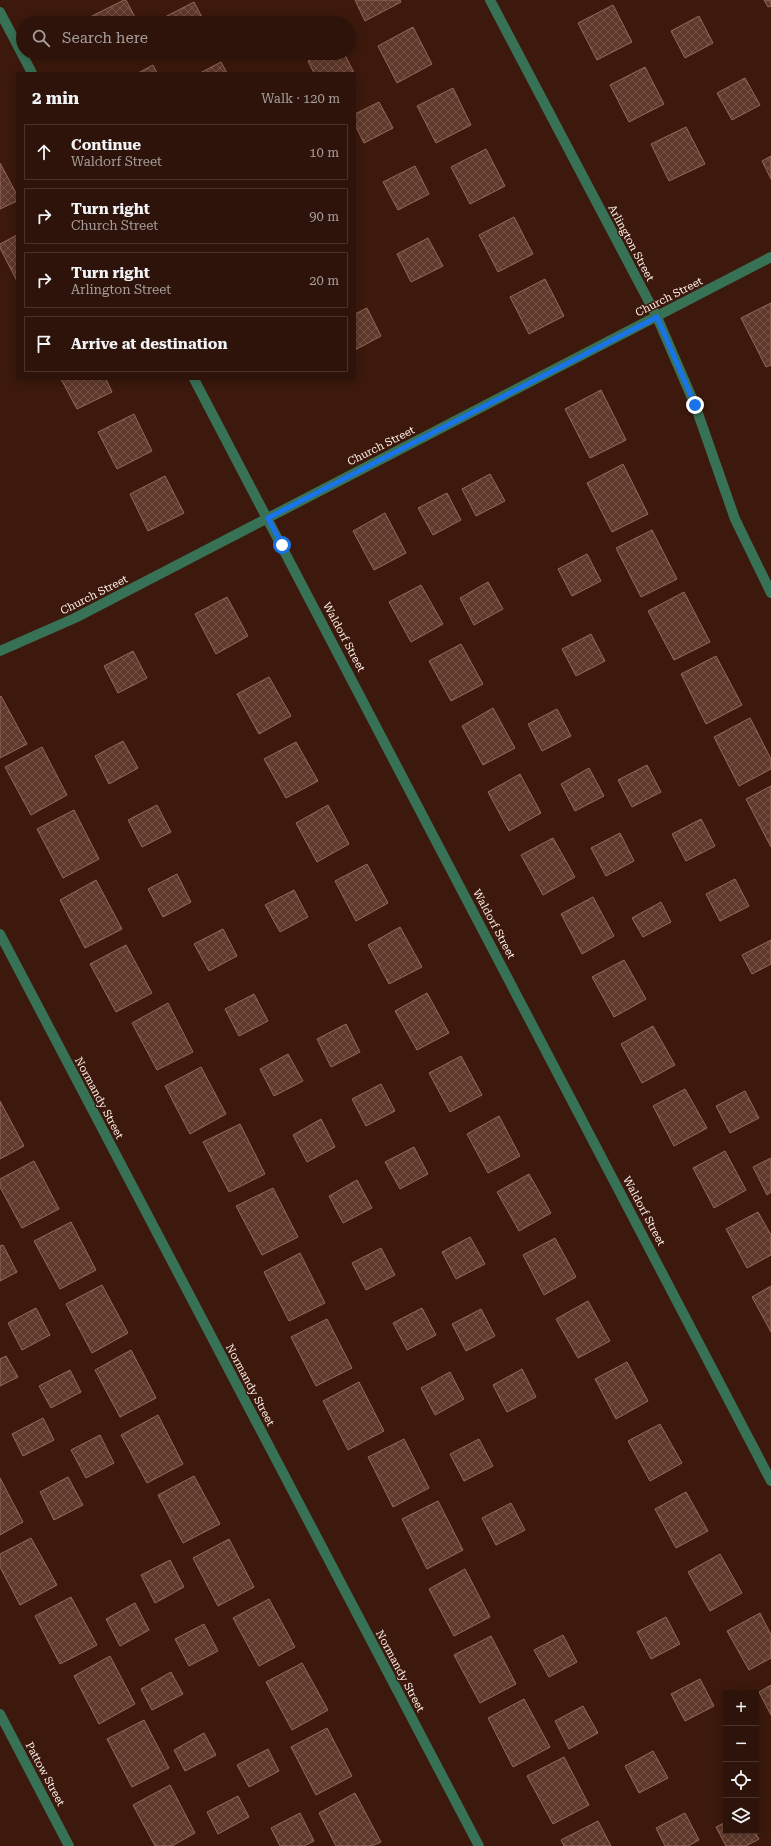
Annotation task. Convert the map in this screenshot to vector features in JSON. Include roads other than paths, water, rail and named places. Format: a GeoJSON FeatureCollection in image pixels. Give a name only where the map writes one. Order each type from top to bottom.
{"type":"FeatureCollection","features":[{"type":"Feature","properties":{"kind":"street","name":"Arlington Street"},"geometry":{"type":"LineString","coordinates":[[490,0],[657,317],[695,405],[735,519],[771,593]]}},
{"type":"Feature","properties":{"kind":"street"},"geometry":{"type":"LineString","coordinates":[[0,12],[16,42]]}},
{"type":"Feature","properties":{"kind":"street"},"geometry":{"type":"LineString","coordinates":[[25,60],[31,72]]}},
{"type":"Feature","properties":{"kind":"street","name":"Church Street"},"geometry":{"type":"LineString","coordinates":[[0,651],[75,618],[771,257]]}},
{"type":"Feature","properties":{"kind":"street","name":"Waldorf Street"},"geometry":{"type":"LineString","coordinates":[[195,380],[771,1481]]}},
{"type":"Feature","properties":{"kind":"street","name":"Normandy Street"},"geometry":{"type":"LineString","coordinates":[[0,934],[478,1846]]}},
{"type":"Feature","properties":{"kind":"street","name":"Pattow Street"},"geometry":{"type":"LineString","coordinates":[[0,1714],[69,1846]]}}]}
